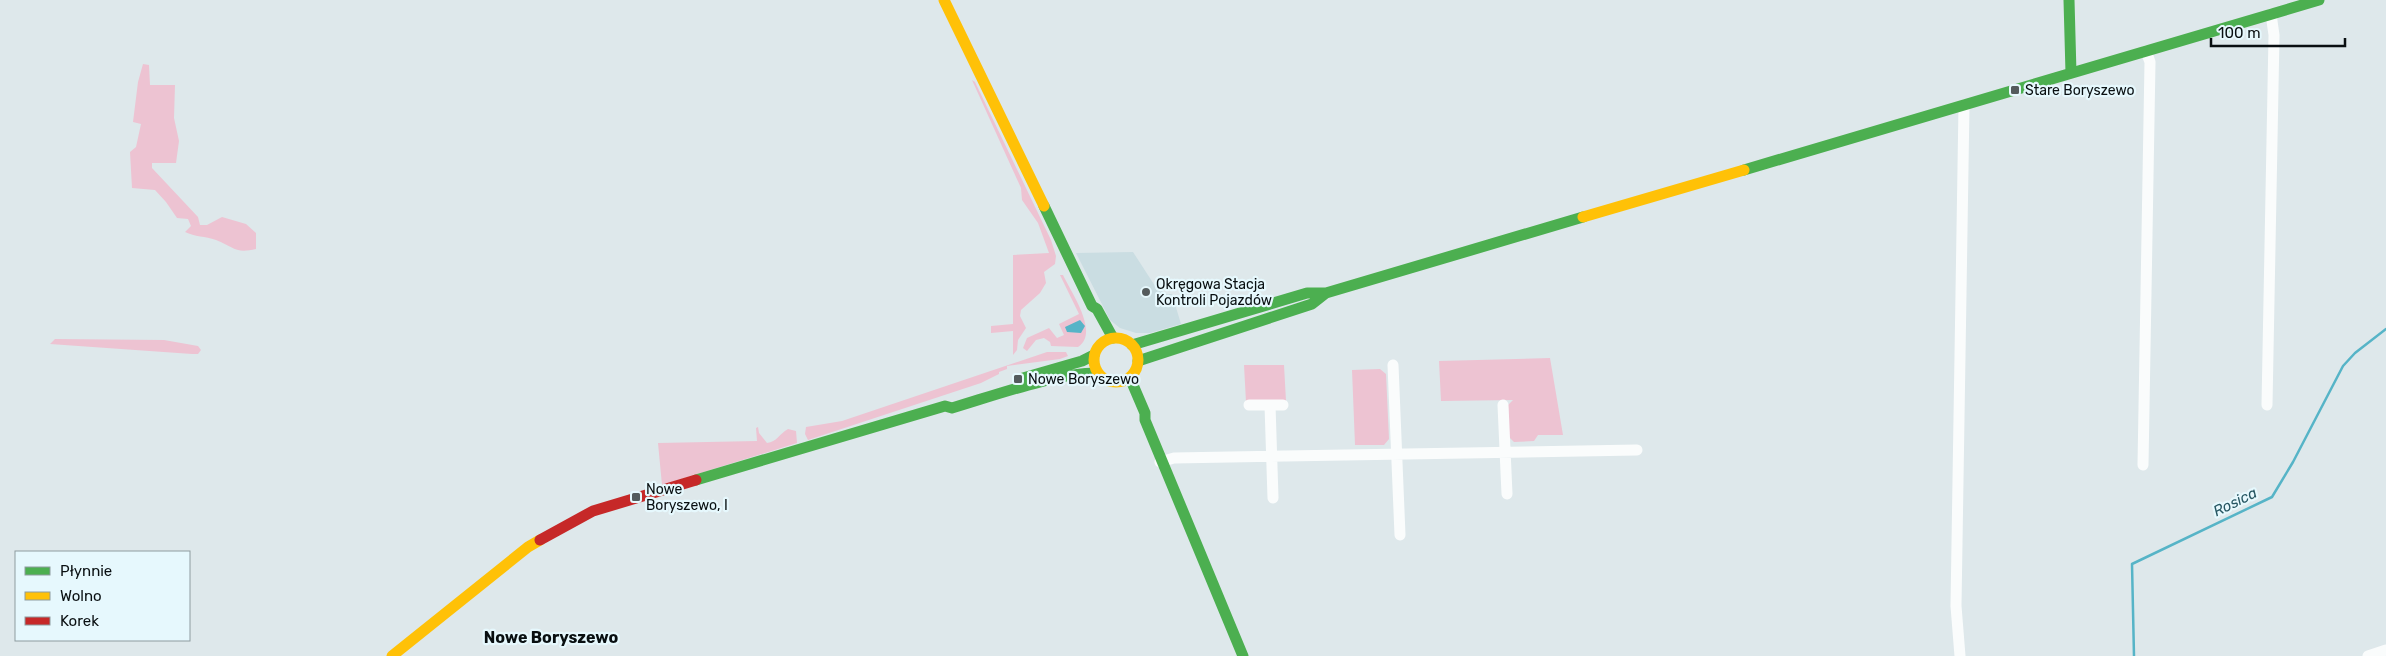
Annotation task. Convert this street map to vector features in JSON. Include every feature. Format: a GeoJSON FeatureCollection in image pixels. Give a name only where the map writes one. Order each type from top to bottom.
{"type":"FeatureCollection","features":[{"type":"Feature","properties":{"kind":"main road"},"geometry":{"type":"LineString","coordinates":[[944,0],[1092,306],[1097,309],[1113,338]]}},
{"type":"Feature","properties":{"kind":"main road"},"geometry":{"type":"LineString","coordinates":[[2069,0],[2071,73]]}},
{"type":"Feature","properties":{"kind":"main road"},"geometry":{"type":"LineString","coordinates":[[1132,345],[1307,293],[1326,293],[2319,0]]}},
{"type":"Feature","properties":{"kind":"main road"},"geometry":{"type":"LineString","coordinates":[[1138,361],[1312,304],[1326,293]]}},
{"type":"Feature","properties":{"kind":"main road"},"geometry":{"type":"LineString","coordinates":[[1092,306],[1090,313],[1100,344]]}},
{"type":"Feature","properties":{"kind":"main road"},"geometry":{"type":"LineString","coordinates":[[1113,338],[1122,339],[1132,345],[1137,354],[1138,361],[1136,369],[1125,380],[1109,382],[1097,373],[1094,367],[1094,355],[1100,344],[1113,338]]}},
{"type":"Feature","properties":{"kind":"main road"},"geometry":{"type":"LineString","coordinates":[[945,406],[951,399],[1082,361],[1094,355]]}},
{"type":"Feature","properties":{"kind":"main road"},"geometry":{"type":"LineString","coordinates":[[1153,355],[1140,378],[1145,417],[1160,462],[1243,656]]}},
{"type":"Feature","properties":{"kind":"main road"},"geometry":{"type":"LineString","coordinates":[[392,656],[528,546],[584,515],[636,497],[945,406],[952,408],[1062,378],[1085,373],[1097,373]]}},
{"type":"Feature","properties":{"kind":"main road"},"geometry":{"type":"LineString","coordinates":[[1125,380],[1139,415],[1145,417]]}},
{"type":"Feature","properties":{"kind":"street"},"geometry":{"type":"LineString","coordinates":[[2267,405],[2274,35],[2271,14]]}},
{"type":"Feature","properties":{"kind":"street"},"geometry":{"type":"LineString","coordinates":[[2144,465],[2150,62],[2146,52]]}},
{"type":"Feature","properties":{"kind":"street"},"geometry":{"type":"LineString","coordinates":[[1960,656],[1956,606],[1964,105]]}},
{"type":"Feature","properties":{"kind":"street"},"geometry":{"type":"LineString","coordinates":[[1393,365],[1400,535]]}},
{"type":"Feature","properties":{"kind":"street"},"geometry":{"type":"LineString","coordinates":[[1249,405],[1283,404]]}},
{"type":"Feature","properties":{"kind":"street"},"geometry":{"type":"LineString","coordinates":[[1270,405],[1273,498]]}},
{"type":"Feature","properties":{"kind":"street"},"geometry":{"type":"LineString","coordinates":[[1504,405],[1507,494]]}},
{"type":"Feature","properties":{"kind":"street"},"geometry":{"type":"LineString","coordinates":[[1160,462],[1174,458],[1271,455],[1637,450]]}},
{"type":"Feature","properties":{"kind":"street"},"geometry":{"type":"LineString","coordinates":[[2368,656],[2386,650]]}},
{"type":"Feature","properties":{"kind":"shaded area"},"geometry":{"type":"Polygon","coordinates":[[[143,64],[149,65],[150,85],[175,85],[174,118],[179,141],[176,163],[152,163],[152,168],[198,217],[200,225],[207,225],[222,217],[246,224],[256,233],[256,249],[243,251],[216,240],[185,232],[191,226],[188,219],[177,218],[155,190],[132,188],[130,152],[136,147],[141,124],[133,122],[138,82],[143,64]]]}},
{"type":"Feature","properties":{"kind":"shaded area"},"geometry":{"type":"Polygon","coordinates":[[[972,80],[975,82],[1051,240],[1056,256],[1055,264],[1044,272],[1046,283],[1040,293],[1021,310],[1020,316],[1026,328],[1018,340],[1017,350],[1013,355],[1013,331],[991,333],[991,326],[1013,324],[1013,255],[1049,253],[1038,223],[1022,200],[1021,188],[972,80]]]}},
{"type":"Feature","properties":{"kind":"shaded area"},"geometry":{"type":"Polygon","coordinates":[[[1133,252],[1157,289],[1160,288],[1164,294],[1172,294],[1181,324],[1150,333],[1136,333],[1120,328],[1110,320],[1076,253],[1133,252]]]}},
{"type":"Feature","properties":{"kind":"shaded area"},"geometry":{"type":"Polygon","coordinates":[[[1060,275],[1063,275],[1082,312],[1086,332],[1084,341],[1078,347],[1051,346],[1050,342],[1044,338],[1036,340],[1027,351],[1023,348],[1027,338],[1049,328],[1057,338],[1064,335],[1059,324],[1079,314],[1060,275]]]}},
{"type":"Feature","properties":{"kind":"shaded area"},"geometry":{"type":"Polygon","coordinates":[[[55,339],[164,340],[198,346],[201,350],[198,354],[192,354],[50,344],[55,339]]]}},
{"type":"Feature","properties":{"kind":"shaded area"},"geometry":{"type":"Polygon","coordinates":[[[1047,352],[1066,352],[1068,356],[1060,359],[1007,366],[1007,369],[981,383],[808,440],[805,434],[806,427],[842,421],[1047,352]]]}},
{"type":"Feature","properties":{"kind":"shaded area"},"geometry":{"type":"Polygon","coordinates":[[[1550,358],[1563,435],[1538,435],[1534,441],[1514,442],[1509,437],[1508,405],[1513,400],[1441,401],[1439,361],[1550,358]]]}},
{"type":"Feature","properties":{"kind":"shaded area"},"geometry":{"type":"Polygon","coordinates":[[[1244,365],[1284,365],[1286,401],[1246,402],[1244,365]]]}},
{"type":"Feature","properties":{"kind":"shaded area"},"geometry":{"type":"Polygon","coordinates":[[[1380,369],[1386,374],[1389,439],[1384,445],[1355,445],[1352,370],[1380,369]]]}},
{"type":"Feature","properties":{"kind":"shaded area"},"geometry":{"type":"Polygon","coordinates":[[[758,427],[759,433],[767,443],[773,441],[788,429],[796,431],[797,443],[662,485],[658,443],[757,441],[756,428],[758,427]]]}},
{"type":"Feature","properties":{"kind":"water"},"geometry":{"type":"Polygon","coordinates":[[[1080,320],[1085,326],[1081,333],[1067,332],[1065,327],[1080,320]]]}},
{"type":"Feature","properties":{"kind":"waterway","name":"Rosica"},"geometry":{"type":"LineString","coordinates":[[2134,656],[2132,564],[2272,497],[2293,462],[2343,366],[2355,353],[2386,329]]}},
{"type":"Feature","properties":{"kind":"traffic: fast"},"geometry":{"type":"LineString","coordinates":[[2069,0],[2071,73]]}},
{"type":"Feature","properties":{"kind":"traffic: fast"},"geometry":{"type":"LineString","coordinates":[[1744,170],[2319,0]]}},
{"type":"Feature","properties":{"kind":"traffic: fast"},"geometry":{"type":"LineString","coordinates":[[1044,206],[1092,306],[1097,309],[1113,338]]}},
{"type":"Feature","properties":{"kind":"traffic: fast"},"geometry":{"type":"LineString","coordinates":[[1132,345],[1307,293],[1326,293],[1583,217]]}},
{"type":"Feature","properties":{"kind":"traffic: fast"},"geometry":{"type":"LineString","coordinates":[[1138,361],[1312,304],[1326,293]]}},
{"type":"Feature","properties":{"kind":"traffic: fast"},"geometry":{"type":"LineString","coordinates":[[1023,378],[1082,361],[1094,355]]}},
{"type":"Feature","properties":{"kind":"traffic: fast"},"geometry":{"type":"LineString","coordinates":[[696,480],[945,406],[952,408],[1044,381],[1097,373]]}},
{"type":"Feature","properties":{"kind":"traffic: fast"},"geometry":{"type":"LineString","coordinates":[[1130,378],[1145,413],[1145,420],[1243,656]]}},
{"type":"Feature","properties":{"kind":"traffic: slow"},"geometry":{"type":"LineString","coordinates":[[944,0],[1044,206]]}},
{"type":"Feature","properties":{"kind":"traffic: slow"},"geometry":{"type":"LineString","coordinates":[[1583,217],[1744,170]]}},
{"type":"Feature","properties":{"kind":"traffic: slow"},"geometry":{"type":"LineString","coordinates":[[1120,338],[1132,344],[1137,351],[1138,360],[1137,369],[1132,376],[1125,381],[1112,382],[1100,376],[1095,369],[1094,356],[1100,344],[1107,339],[1120,338]]}},
{"type":"Feature","properties":{"kind":"traffic: slow"},"geometry":{"type":"LineString","coordinates":[[392,656],[528,547],[540,540]]}},
{"type":"Feature","properties":{"kind":"traffic: jam"},"geometry":{"type":"LineString","coordinates":[[540,540],[593,511],[696,480]]}},
{"type":"Feature","properties":{"kind":"place","name":"Stare Boryszewo"},"geometry":{"type":"Point","coordinates":[2015,90]}},
{"type":"Feature","properties":{"kind":"place","name":"Okręgowa Stacja Kontroli Pojazdów"},"geometry":{"type":"Point","coordinates":[1146,292]}},
{"type":"Feature","properties":{"kind":"place","name":"Nowe Boryszewo"},"geometry":{"type":"Point","coordinates":[1018,379]}},
{"type":"Feature","properties":{"kind":"place","name":"Nowe Boryszewo, I"},"geometry":{"type":"Point","coordinates":[636,497]}},
{"type":"Feature","properties":{"kind":"district","name":"Nowe Boryszewo"},"geometry":{"type":"Point","coordinates":[551,637]}}]}
